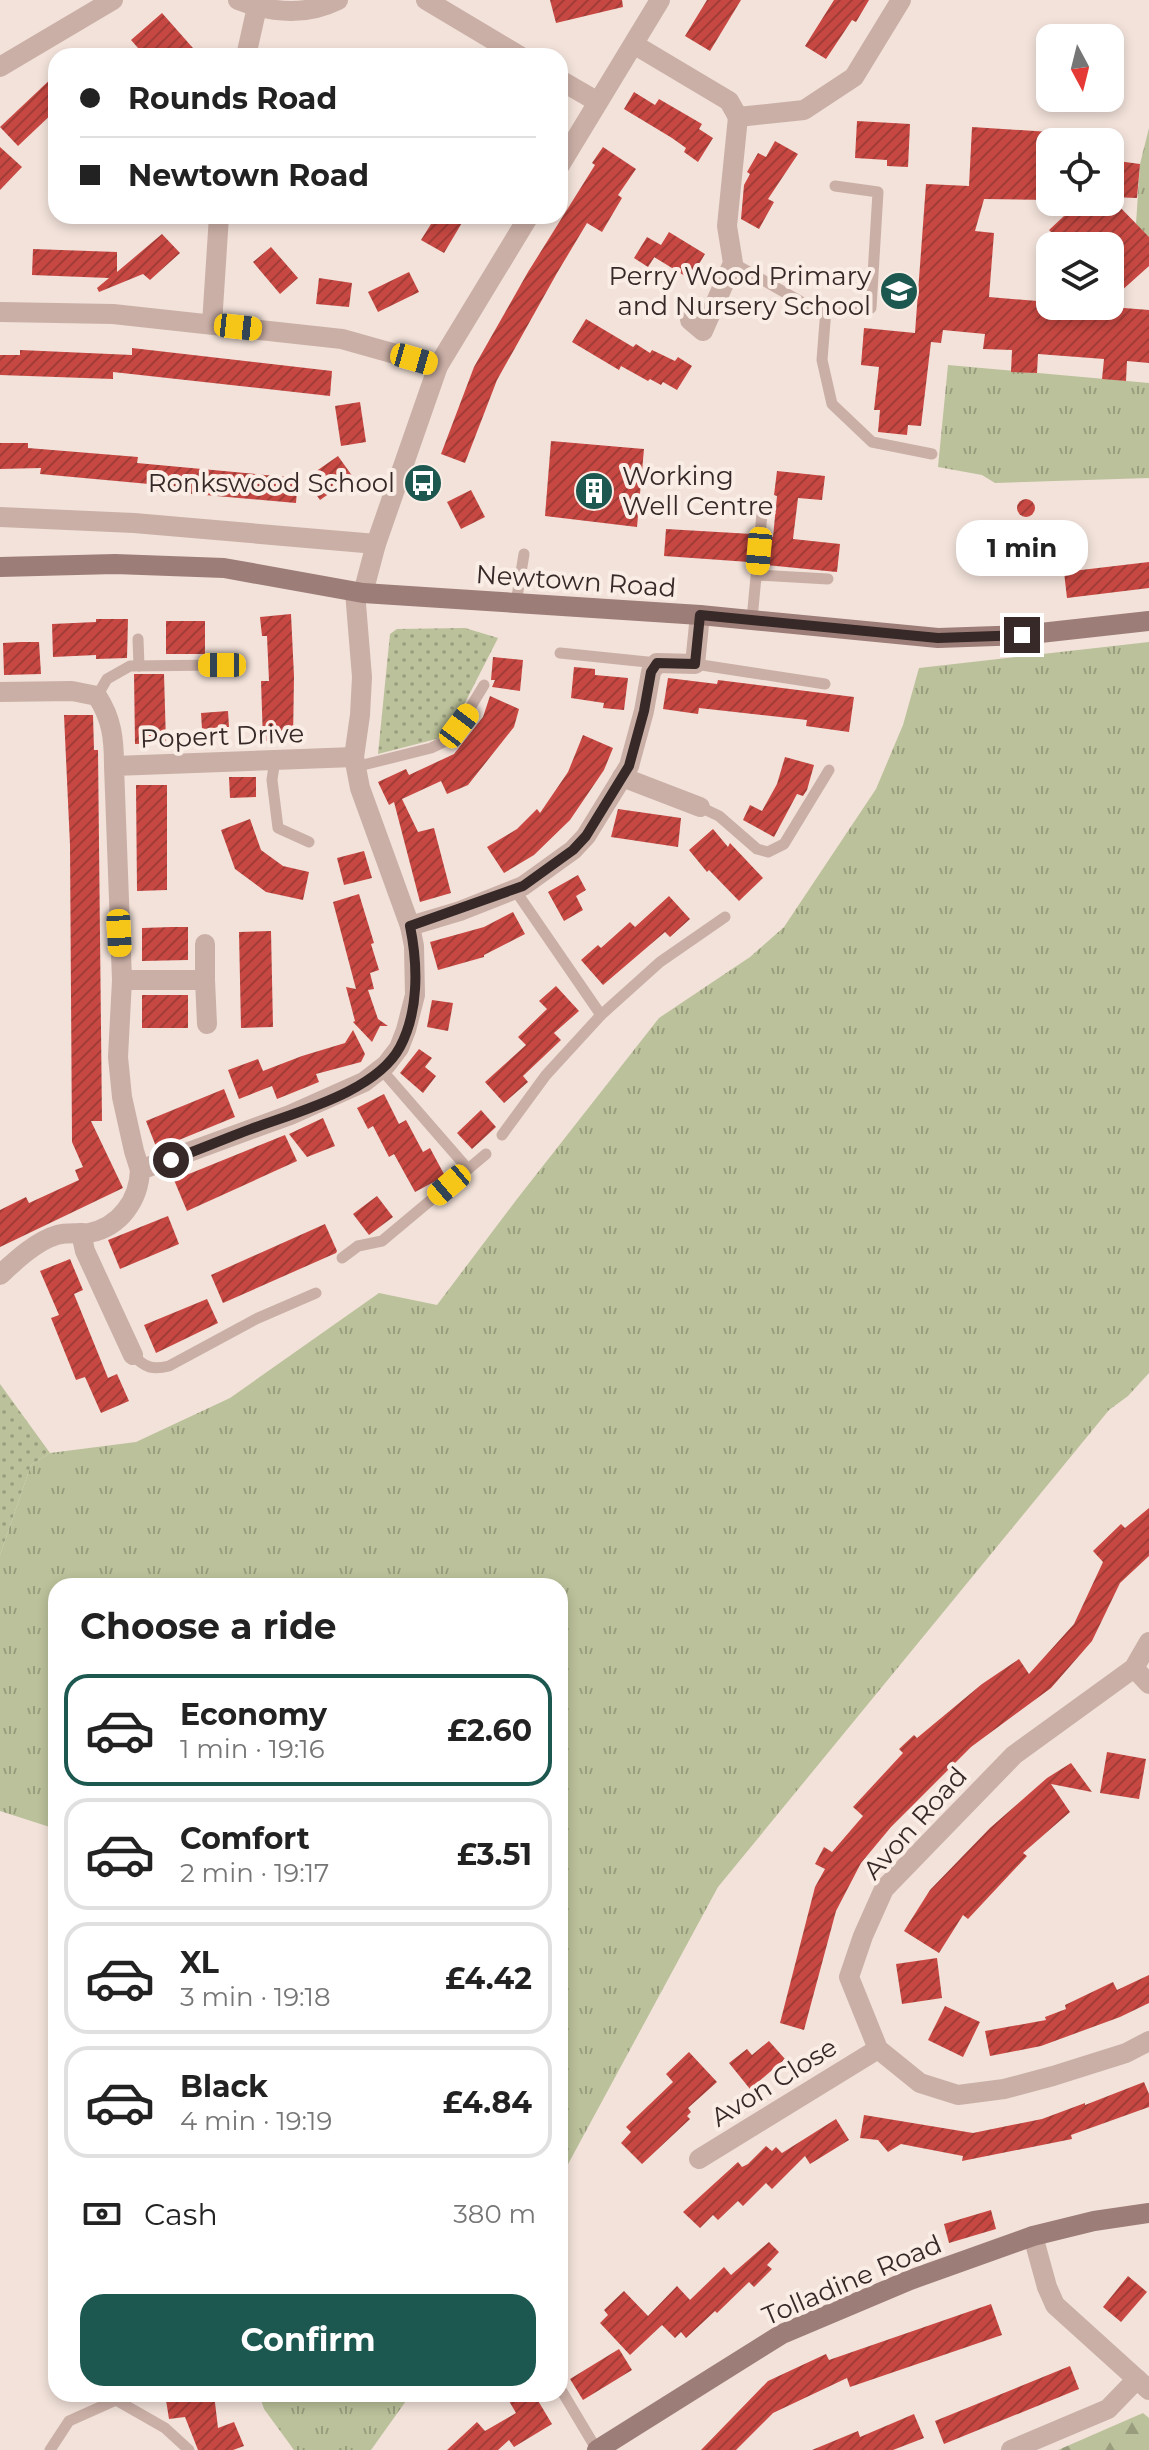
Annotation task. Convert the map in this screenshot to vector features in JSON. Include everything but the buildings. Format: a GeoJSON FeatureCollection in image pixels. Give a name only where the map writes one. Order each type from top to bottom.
{"type":"FeatureCollection","features":[{"type":"Feature","properties":{"kind":"main road","name":"Newtown Road"},"geometry":{"type":"LineString","coordinates":[[0,567],[115,564],[224,568],[359,593],[752,619],[938,638],[1022,635],[1149,621]]}},
{"type":"Feature","properties":{"kind":"main road","name":"Tolladine Road"},"geometry":{"type":"LineString","coordinates":[[597,2450],[782,2334],[910,2280],[1033,2236],[1094,2221],[1149,2213]]}},
{"type":"Feature","properties":{"kind":"street"},"geometry":{"type":"LineString","coordinates":[[0,67],[113,0]]}},
{"type":"Feature","properties":{"kind":"street"},"geometry":{"type":"LineString","coordinates":[[246,48],[248,4],[295,12],[338,0]]}},
{"type":"Feature","properties":{"kind":"street"},"geometry":{"type":"LineString","coordinates":[[426,0],[507,48]]}},
{"type":"Feature","properties":{"kind":"street"},"geometry":{"type":"LineString","coordinates":[[568,152],[660,0]]}},
{"type":"Feature","properties":{"kind":"street"},"geometry":{"type":"LineString","coordinates":[[738,117],[804,110],[854,77],[901,0]]}},
{"type":"Feature","properties":{"kind":"street"},"geometry":{"type":"LineString","coordinates":[[635,45],[729,101],[738,117],[727,226],[733,263],[703,331],[690,320]]}},
{"type":"Feature","properties":{"kind":"street"},"geometry":{"type":"LineString","coordinates":[[568,85],[598,102]]}},
{"type":"Feature","properties":{"kind":"street"},"geometry":{"type":"LineString","coordinates":[[212,324],[218,224]]}},
{"type":"Feature","properties":{"kind":"street"},"geometry":{"type":"LineString","coordinates":[[0,1275],[16,1260],[56,1235],[101,1228],[126,1213],[134,1197],[140,1170],[318,1104],[364,1082],[381,1069],[399,1048],[413,1003],[415,959],[410,926],[376,835],[354,762],[362,677],[359,593],[438,366],[524,224]]}},
{"type":"Feature","properties":{"kind":"street"},"geometry":{"type":"LineString","coordinates":[[0,312],[113,314],[342,339],[438,366]]}},
{"type":"Feature","properties":{"kind":"street"},"geometry":{"type":"LineString","coordinates":[[0,517],[134,523],[376,544]]}},
{"type":"Feature","properties":{"kind":"street"},"geometry":{"type":"LineString","coordinates":[[410,926],[515,890],[547,871],[573,850],[586,836],[629,766],[651,672],[657,663],[695,664],[700,615]]}},
{"type":"Feature","properties":{"kind":"street"},"geometry":{"type":"LineString","coordinates":[[0,692],[72,691],[97,696],[109,715],[114,735],[114,766]]}},
{"type":"Feature","properties":{"kind":"street","name":"Popert Drive"},"geometry":{"type":"LineString","coordinates":[[140,1170],[122,1097],[118,1057],[122,980],[114,766],[275,759],[354,762]]}},
{"type":"Feature","properties":{"kind":"street"},"geometry":{"type":"LineString","coordinates":[[622,777],[700,807]]}},
{"type":"Feature","properties":{"kind":"street"},"geometry":{"type":"LineString","coordinates":[[205,944],[207,1024]]}},
{"type":"Feature","properties":{"kind":"street"},"geometry":{"type":"LineString","coordinates":[[122,980],[205,980]]}},
{"type":"Feature","properties":{"kind":"street"},"geometry":{"type":"LineString","coordinates":[[81,1233],[85,1251],[133,1355]]}},
{"type":"Feature","properties":{"kind":"street","name":"Avon Road"},"geometry":{"type":"LineString","coordinates":[[1149,1642],[1134,1668],[1014,1755],[884,1889],[849,1977],[878,2049],[920,2083],[958,2095],[1004,2089],[1053,2076],[1126,2053],[1149,2041]]}},
{"type":"Feature","properties":{"kind":"street"},"geometry":{"type":"LineString","coordinates":[[1134,1668],[1149,1684]]}},
{"type":"Feature","properties":{"kind":"street","name":"Avon Close"},"geometry":{"type":"LineString","coordinates":[[699,2159],[878,2049]]}},
{"type":"Feature","properties":{"kind":"street"},"geometry":{"type":"LineString","coordinates":[[1011,2450],[1108,2409],[1143,2384],[1055,2305],[1033,2236]]}},
{"type":"Feature","properties":{"kind":"lane"},"geometry":{"type":"LineString","coordinates":[[733,263],[805,304],[826,309],[871,308],[878,192],[835,186]]}},
{"type":"Feature","properties":{"kind":"lane"},"geometry":{"type":"LineString","coordinates":[[826,309],[822,360],[832,404],[872,442],[932,454]]}},
{"type":"Feature","properties":{"kind":"lane"},"geometry":{"type":"LineString","coordinates":[[752,619],[763,503]]}},
{"type":"Feature","properties":{"kind":"lane"},"geometry":{"type":"LineString","coordinates":[[516,603],[524,554]]}},
{"type":"Feature","properties":{"kind":"lane"},"geometry":{"type":"LineString","coordinates":[[757,575],[828,579]]}},
{"type":"Feature","properties":{"kind":"lane"},"geometry":{"type":"LineString","coordinates":[[138,639],[139,666]]}},
{"type":"Feature","properties":{"kind":"lane"},"geometry":{"type":"LineString","coordinates":[[560,653],[657,663]]}},
{"type":"Feature","properties":{"kind":"lane"},"geometry":{"type":"LineString","coordinates":[[695,664],[825,684]]}},
{"type":"Feature","properties":{"kind":"lane"},"geometry":{"type":"LineString","coordinates":[[97,696],[107,679],[130,666],[222,665]]}},
{"type":"Feature","properties":{"kind":"lane"},"geometry":{"type":"LineString","coordinates":[[354,762],[431,748],[452,738],[484,685]]}},
{"type":"Feature","properties":{"kind":"lane"},"geometry":{"type":"LineString","coordinates":[[275,759],[272,780],[278,828],[309,842]]}},
{"type":"Feature","properties":{"kind":"lane"},"geometry":{"type":"LineString","coordinates":[[700,807],[719,816],[757,849],[768,852],[784,844],[829,770]]}},
{"type":"Feature","properties":{"kind":"lane"},"geometry":{"type":"LineString","coordinates":[[515,890],[601,1015]]}},
{"type":"Feature","properties":{"kind":"lane"},"geometry":{"type":"LineString","coordinates":[[502,1135],[546,1075],[601,1015],[660,962],[725,917]]}},
{"type":"Feature","properties":{"kind":"lane"},"geometry":{"type":"LineString","coordinates":[[381,1069],[468,1169]]}},
{"type":"Feature","properties":{"kind":"lane"},"geometry":{"type":"LineString","coordinates":[[342,1258],[358,1246],[382,1241],[486,1154]]}},
{"type":"Feature","properties":{"kind":"lane"},"geometry":{"type":"LineString","coordinates":[[133,1355],[143,1366],[157,1369],[169,1366],[256,1319],[316,1293]]}},
{"type":"Feature","properties":{"kind":"lane"},"geometry":{"type":"LineString","coordinates":[[568,2401],[597,2450]]}},
{"type":"Feature","properties":{"kind":"lane"},"geometry":{"type":"LineString","coordinates":[[50,2450],[69,2421],[112,2402]]}},
{"type":"Feature","properties":{"kind":"lane"},"geometry":{"type":"LineString","coordinates":[[120,2402],[165,2428],[189,2450]]}},
{"type":"Feature","properties":{"kind":"green space"},"geometry":{"type":"Polygon","coordinates":[[[1149,128],[1149,237],[1136,224],[1140,164],[1149,128]]]}},
{"type":"Feature","properties":{"kind":"green space"},"geometry":{"type":"Polygon","coordinates":[[[948,365],[1149,383],[1149,478],[995,483],[982,475],[938,467],[948,365]]]}},
{"type":"Feature","properties":{"kind":"green space"},"geometry":{"type":"Polygon","coordinates":[[[465,628],[498,638],[448,736],[378,754],[390,634],[397,629],[465,628]]]}},
{"type":"Feature","properties":{"kind":"green space"},"geometry":{"type":"Polygon","coordinates":[[[1149,642],[1149,1373],[1128,1396],[1109,1410],[718,1887],[568,2164],[568,1578],[48,1578],[48,1826],[0,1811],[0,1555],[31,1465],[50,1453],[136,1442],[230,1398],[379,1293],[437,1305],[659,1018],[750,957],[784,927],[876,789],[903,725],[919,668],[1149,642]]]}},
{"type":"Feature","properties":{"kind":"green space"},"geometry":{"type":"Polygon","coordinates":[[[0,1384],[50,1453],[31,1465],[0,1555],[0,1384]]]}},
{"type":"Feature","properties":{"kind":"green space"},"geometry":{"type":"Polygon","coordinates":[[[262,2402],[405,2402],[371,2450],[294,2450],[262,2402]]]}},
{"type":"Feature","properties":{"kind":"green space"},"geometry":{"type":"Polygon","coordinates":[[[1143,2413],[1149,2418],[1149,2450],[1058,2450],[1143,2413]]]}},
{"type":"Feature","properties":{"kind":"place","name":"Perry Wood Primary and Nursery School"},"geometry":{"type":"Point","coordinates":[899,291]}},
{"type":"Feature","properties":{"kind":"place","name":"Ronkswood School"},"geometry":{"type":"Point","coordinates":[423,483]}},
{"type":"Feature","properties":{"kind":"place","name":"Working Well Centre"},"geometry":{"type":"Point","coordinates":[594,491]}},
{"type":"Feature","properties":{"kind":"route"},"geometry":{"type":"LineString","coordinates":[[171,1160],[318,1104],[364,1082],[386,1065],[399,1048],[415,995],[414,946],[410,926],[460,911],[523,886],[573,850],[586,836],[629,766],[651,672],[657,663],[695,664],[700,615],[938,638],[1022,635]]}}]}
